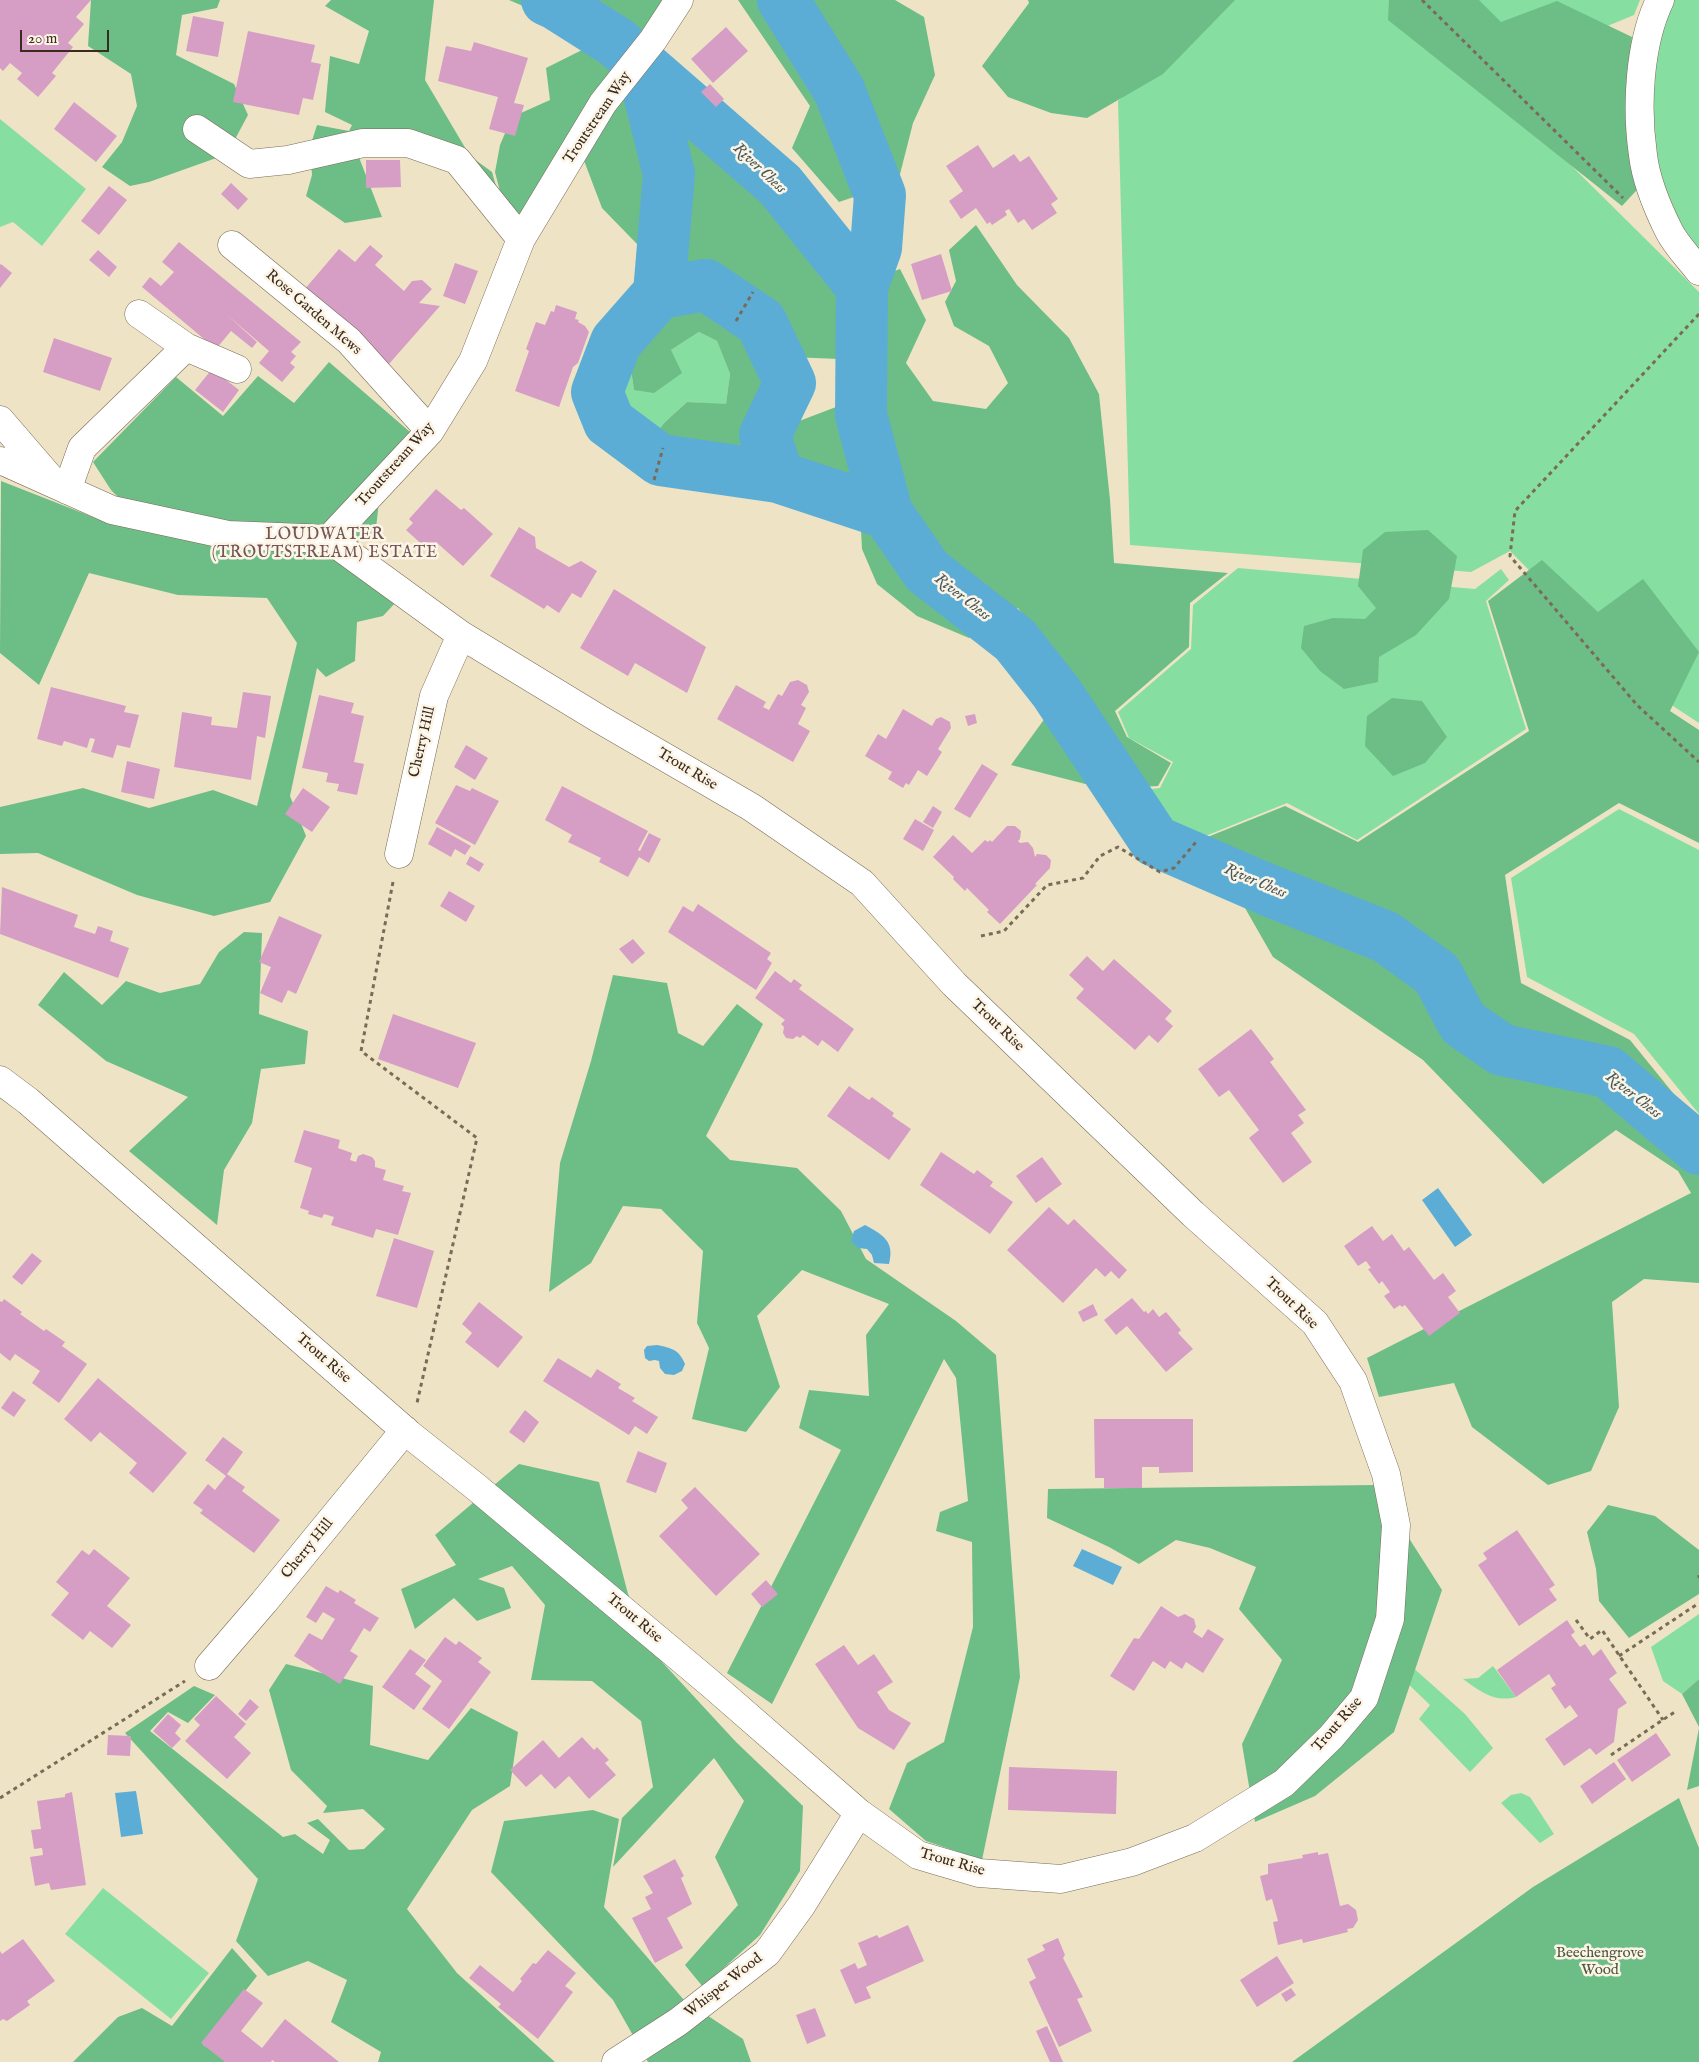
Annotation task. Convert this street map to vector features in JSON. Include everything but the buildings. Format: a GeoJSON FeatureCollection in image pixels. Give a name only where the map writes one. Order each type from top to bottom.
{"type":"FeatureCollection","features":[{"type":"Feature","properties":{"kind":"street","name":"Troutstream Way"},"geometry":{"type":"LineString","coordinates":[[329,538],[430,431],[473,361],[521,239],[603,104],[653,40],[679,0]]}},
{"type":"Feature","properties":{"kind":"street"},"geometry":{"type":"LineString","coordinates":[[1660,0],[1653,15],[1642,67],[1640,116],[1643,156],[1653,196],[1670,233],[1699,270]]}},
{"type":"Feature","properties":{"kind":"street"},"geometry":{"type":"LineString","coordinates":[[197,129],[249,164],[288,160],[363,143],[408,143],[457,160],[521,239]]}},
{"type":"Feature","properties":{"kind":"street","name":"Rose Garden Mews"},"geometry":{"type":"LineString","coordinates":[[232,244],[349,341],[430,431]]}},
{"type":"Feature","properties":{"kind":"street"},"geometry":{"type":"LineString","coordinates":[[139,314],[186,347],[238,369]]}},
{"type":"Feature","properties":{"kind":"street"},"geometry":{"type":"LineString","coordinates":[[61,487],[82,448],[186,347]]}},
{"type":"Feature","properties":{"kind":"street"},"geometry":{"type":"LineString","coordinates":[[0,420],[61,487]]}},
{"type":"Feature","properties":{"kind":"street"},"geometry":{"type":"LineString","coordinates":[[0,462],[112,510],[228,535],[329,538]]}},
{"type":"Feature","properties":{"kind":"street","name":"Trout Rise"},"geometry":{"type":"LineString","coordinates":[[0,1080],[28,1101],[407,1432],[464,1477],[711,1684],[859,1813],[918,1855],[979,1873],[1061,1878],[1132,1862],[1195,1838],[1284,1783],[1331,1737],[1364,1698],[1390,1619],[1396,1525],[1386,1474],[1353,1381],[1315,1323],[1197,1218],[954,984],[862,883],[751,807],[600,720],[461,635],[329,538]]}},
{"type":"Feature","properties":{"kind":"street","name":"Cherry Hill"},"geometry":{"type":"LineString","coordinates":[[399,854],[434,696],[461,635]]}},
{"type":"Feature","properties":{"kind":"street","name":"Cherry Hill"},"geometry":{"type":"LineString","coordinates":[[209,1666],[407,1432]]}},
{"type":"Feature","properties":{"kind":"street","name":"Whisper Wood"},"geometry":{"type":"LineString","coordinates":[[616,2062],[678,2022],[767,1953],[801,1906],[859,1813]]}},
{"type":"Feature","properties":{"kind":"path"},"geometry":{"type":"LineString","coordinates":[[1422,0],[1628,203]]}},
{"type":"Feature","properties":{"kind":"path"},"geometry":{"type":"LineString","coordinates":[[736,321],[753,292]]}},
{"type":"Feature","properties":{"kind":"path"},"geometry":{"type":"LineString","coordinates":[[1699,314],[1516,511],[1510,556],[1637,705],[1699,762]]}},
{"type":"Feature","properties":{"kind":"path"},"geometry":{"type":"LineString","coordinates":[[654,480],[664,448]]}},
{"type":"Feature","properties":{"kind":"path"},"geometry":{"type":"LineString","coordinates":[[981,936],[1004,931],[1047,885],[1083,878],[1100,856],[1118,847],[1160,872],[1174,868],[1196,842]]}},
{"type":"Feature","properties":{"kind":"path"},"geometry":{"type":"LineString","coordinates":[[399,854],[361,1051],[477,1138],[407,1432]]}},
{"type":"Feature","properties":{"kind":"path"},"geometry":{"type":"LineString","coordinates":[[1619,1656],[1699,1603]]}},
{"type":"Feature","properties":{"kind":"path"},"geometry":{"type":"LineString","coordinates":[[1576,1620],[1590,1639],[1602,1630],[1663,1720]]}},
{"type":"Feature","properties":{"kind":"path"},"geometry":{"type":"LineString","coordinates":[[0,1798],[209,1666]]}},
{"type":"Feature","properties":{"kind":"path"},"geometry":{"type":"LineString","coordinates":[[1611,1755],[1676,1711]]}},
{"type":"Feature","properties":{"kind":"green space"},"geometry":{"type":"Polygon","coordinates":[[[91,0],[220,0],[217,8],[182,15],[176,55],[234,84],[248,115],[233,143],[219,157],[149,182],[130,186],[102,167],[122,142],[137,106],[131,74],[88,46],[91,0]]]}},
{"type":"Feature","properties":{"kind":"green space"},"geometry":{"type":"Polygon","coordinates":[[[331,0],[434,0],[425,80],[470,156],[492,172],[502,207],[459,155],[359,149],[360,160],[382,217],[345,223],[306,196],[312,175],[310,147],[317,125],[349,131],[352,125],[325,112],[330,56],[359,64],[369,31],[325,6],[331,0]]]}},
{"type":"Feature","properties":{"kind":"green space"},"geometry":{"type":"Polygon","coordinates":[[[509,0],[667,0],[521,219],[504,207],[495,172],[500,145],[512,117],[550,100],[546,68],[582,50],[523,6],[509,0]]]}},
{"type":"Feature","properties":{"kind":"green space"},"geometry":{"type":"Polygon","coordinates":[[[738,0],[895,0],[924,17],[935,75],[913,123],[898,182],[839,202],[792,148],[810,106],[738,0]]]}},
{"type":"Feature","properties":{"kind":"green space"},"geometry":{"type":"Polygon","coordinates":[[[1028,0],[1235,0],[1163,74],[1087,118],[1051,113],[1008,97],[982,66],[1029,3],[1028,0]]]}},
{"type":"Feature","properties":{"kind":"green space"},"geometry":{"type":"Polygon","coordinates":[[[1226,0],[1404,0],[1699,292],[1699,723],[1647,689],[1510,551],[1471,572],[1130,545],[1118,101],[1226,0]]]}},
{"type":"Feature","properties":{"kind":"green space"},"geometry":{"type":"Polygon","coordinates":[[[1389,0],[1479,0],[1501,22],[1557,1],[1632,37],[1628,108],[1647,179],[1622,206],[1388,20],[1389,0]]]}},
{"type":"Feature","properties":{"kind":"green space"},"geometry":{"type":"Polygon","coordinates":[[[1449,0],[1640,0],[1634,15],[1514,65],[1449,0]]]}},
{"type":"Feature","properties":{"kind":"green space"},"geometry":{"type":"Polygon","coordinates":[[[1669,0],[1699,0],[1699,256],[1676,231],[1651,163],[1649,90],[1669,0]]]}},
{"type":"Feature","properties":{"kind":"green space"},"geometry":{"type":"Polygon","coordinates":[[[630,85],[699,137],[755,185],[844,289],[900,269],[926,320],[906,363],[933,401],[986,409],[1008,383],[989,346],[954,326],[945,302],[956,281],[949,250],[976,225],[1017,285],[1069,338],[1099,394],[1110,500],[1114,563],[1228,573],[1190,603],[1189,647],[1115,711],[1127,737],[1171,763],[1158,786],[1105,789],[1011,765],[1048,714],[1007,670],[1041,640],[1018,608],[969,638],[917,616],[877,584],[862,549],[859,492],[789,469],[794,423],[836,407],[839,359],[790,357],[765,304],[707,270],[669,277],[602,208],[583,158],[630,85]]]}},
{"type":"Feature","properties":{"kind":"green space"},"geometry":{"type":"Polygon","coordinates":[[[0,119],[86,189],[42,246],[13,222],[0,227],[0,119]]]}},
{"type":"Feature","properties":{"kind":"green space"},"geometry":{"type":"Polygon","coordinates":[[[708,297],[752,329],[773,369],[770,395],[750,438],[753,462],[704,460],[652,438],[665,422],[687,402],[726,404],[730,374],[717,341],[699,332],[671,350],[682,373],[654,393],[634,390],[627,343],[663,305],[708,297]]]}},
{"type":"Feature","properties":{"kind":"green space"},"geometry":{"type":"Polygon","coordinates":[[[699,332],[717,341],[730,374],[726,405],[687,402],[665,422],[652,438],[621,415],[611,393],[627,343],[634,390],[671,350],[699,332]]]}},
{"type":"Feature","properties":{"kind":"green space"},"geometry":{"type":"Polygon","coordinates":[[[329,362],[410,432],[383,466],[375,537],[325,550],[397,601],[383,616],[357,622],[355,661],[326,677],[317,668],[290,796],[306,836],[270,902],[214,916],[137,895],[38,853],[0,854],[0,807],[83,788],[149,808],[213,790],[257,806],[297,643],[267,598],[178,595],[89,573],[39,685],[0,653],[1,481],[103,521],[123,502],[111,490],[93,462],[176,377],[223,416],[258,376],[294,403],[329,362]]]}},
{"type":"Feature","properties":{"kind":"green space"},"geometry":{"type":"Polygon","coordinates":[[[1428,530],[1457,556],[1449,599],[1416,635],[1379,657],[1378,682],[1344,689],[1320,671],[1301,648],[1304,626],[1333,618],[1365,619],[1376,608],[1358,586],[1363,550],[1385,532],[1428,530]]]}},
{"type":"Feature","properties":{"kind":"green space"},"geometry":{"type":"Polygon","coordinates":[[[1542,560],[1598,612],[1643,579],[1699,652],[1670,711],[1699,730],[1699,843],[1619,803],[1505,875],[1521,983],[1630,1040],[1699,1125],[1699,1283],[1644,1279],[1612,1302],[1619,1407],[1591,1471],[1548,1485],[1472,1427],[1454,1383],[1379,1397],[1367,1358],[1691,1193],[1678,1171],[1616,1130],[1543,1184],[1423,1060],[1273,957],[1205,838],[1285,806],[1358,842],[1529,731],[1488,601],[1542,560]]]}},
{"type":"Feature","properties":{"kind":"green space"},"geometry":{"type":"Polygon","coordinates":[[[1238,568],[1475,589],[1501,569],[1509,580],[1486,601],[1526,729],[1357,840],[1287,803],[1203,837],[1196,853],[1176,845],[1142,790],[1160,788],[1173,762],[1129,738],[1118,712],[1191,649],[1193,605],[1238,568]]]}},
{"type":"Feature","properties":{"kind":"green space"},"geometry":{"type":"Polygon","coordinates":[[[1392,698],[1422,701],[1447,737],[1425,763],[1393,776],[1365,746],[1367,716],[1392,698]]]}},
{"type":"Feature","properties":{"kind":"green space"},"geometry":{"type":"Polygon","coordinates":[[[1619,809],[1699,850],[1699,1114],[1634,1034],[1527,977],[1511,878],[1619,809]]]}},
{"type":"Feature","properties":{"kind":"green space"},"geometry":{"type":"Polygon","coordinates":[[[244,932],[262,933],[259,1014],[308,1031],[305,1064],[261,1069],[252,1123],[224,1170],[217,1225],[129,1151],[188,1097],[106,1061],[38,1005],[64,972],[102,1005],[126,981],[160,993],[200,984],[219,952],[244,932]]]}},
{"type":"Feature","properties":{"kind":"green space"},"geometry":{"type":"Polygon","coordinates":[[[613,975],[667,983],[678,1033],[703,1046],[737,1004],[763,1024],[706,1136],[730,1160],[797,1168],[841,1211],[866,1259],[956,1321],[996,1355],[1020,1677],[982,1860],[926,1841],[889,1809],[907,1763],[944,1742],[973,1627],[972,1542],[936,1531],[940,1512],[968,1501],[956,1378],[944,1359],[772,1704],[727,1673],[841,1450],[799,1428],[809,1390],[869,1396],[866,1335],[889,1304],[802,1270],[757,1316],[780,1387],[746,1432],[692,1419],[709,1348],[697,1323],[703,1251],[661,1209],[623,1206],[591,1263],[549,1292],[560,1163],[591,1061],[613,975]]]}},
{"type":"Feature","properties":{"kind":"green space"},"geometry":{"type":"Polygon","coordinates":[[[519,1464],[599,1482],[628,1594],[663,1663],[736,1742],[803,1806],[800,1871],[760,1935],[703,1987],[685,1965],[738,1905],[715,1857],[744,1801],[714,1758],[613,1867],[622,1818],[653,1787],[641,1721],[592,1681],[531,1680],[545,1605],[512,1566],[478,1579],[504,1588],[511,1608],[477,1621],[454,1598],[415,1629],[401,1589],[456,1565],[435,1535],[519,1464]]]}},
{"type":"Feature","properties":{"kind":"green space"},"geometry":{"type":"Polygon","coordinates":[[[1375,1485],[1442,1590],[1394,1732],[1315,1796],[1255,1822],[1242,1744],[1282,1660],[1239,1609],[1256,1567],[1210,1548],[1176,1540],[1139,1564],[1109,1547],[1047,1518],[1048,1489],[1375,1485]]]}},
{"type":"Feature","properties":{"kind":"green space"},"geometry":{"type":"Polygon","coordinates":[[[1608,1505],[1655,1516],[1699,1550],[1699,1594],[1629,1638],[1599,1601],[1596,1569],[1587,1532],[1608,1505]]]}},
{"type":"Feature","properties":{"kind":"green space"},"geometry":{"type":"Polygon","coordinates":[[[1699,1614],[1699,1679],[1682,1694],[1663,1681],[1651,1647],[1699,1614]]]}},
{"type":"Feature","properties":{"kind":"green space"},"geometry":{"type":"Polygon","coordinates":[[[286,1664],[373,1686],[370,1745],[428,1760],[471,1708],[518,1732],[510,1786],[472,1810],[407,1909],[457,1973],[555,2062],[378,2062],[381,2052],[331,2022],[347,1980],[308,1961],[268,1976],[236,1941],[258,1879],[125,1733],[194,1686],[215,1695],[188,1723],[168,1712],[150,1731],[283,1837],[295,1834],[323,1854],[330,1840],[307,1823],[318,1819],[349,1850],[364,1849],[385,1829],[363,1809],[323,1813],[327,1806],[291,1770],[269,1690],[286,1664]]]}},
{"type":"Feature","properties":{"kind":"green space"},"geometry":{"type":"Polygon","coordinates":[[[1409,1664],[1465,1714],[1493,1748],[1470,1772],[1419,1719],[1430,1705],[1402,1678],[1409,1664]]]}},
{"type":"Feature","properties":{"kind":"green space"},"geometry":{"type":"Polygon","coordinates":[[[1493,1666],[1516,1697],[1501,1698],[1488,1695],[1463,1679],[1478,1678],[1493,1666]]]}},
{"type":"Feature","properties":{"kind":"green space"},"geometry":{"type":"Polygon","coordinates":[[[1699,1679],[1699,1727],[1682,1694],[1699,1679]]]}},
{"type":"Feature","properties":{"kind":"green space"},"geometry":{"type":"Polygon","coordinates":[[[1699,1728],[1699,1786],[1687,1790],[1699,1728]]]}},
{"type":"Feature","properties":{"kind":"green space"},"geometry":{"type":"Polygon","coordinates":[[[1521,1793],[1530,1797],[1554,1834],[1540,1843],[1501,1803],[1511,1795],[1521,1793]]]}},
{"type":"Feature","properties":{"kind":"green space","name":"Beechengrove Wood"},"geometry":{"type":"Polygon","coordinates":[[[1679,1798],[1699,1848],[1699,2062],[1292,2062],[1533,1887],[1679,1798]]]}},
{"type":"Feature","properties":{"kind":"green space"},"geometry":{"type":"Polygon","coordinates":[[[593,1810],[619,1819],[604,1907],[684,2000],[743,2039],[751,2062],[648,2062],[613,2000],[491,1872],[504,1821],[593,1810]]]}},
{"type":"Feature","properties":{"kind":"green space"},"geometry":{"type":"Polygon","coordinates":[[[103,1888],[209,1973],[171,2019],[65,1934],[103,1888]]]}},
{"type":"Feature","properties":{"kind":"green space"},"geometry":{"type":"Polygon","coordinates":[[[232,1948],[257,1976],[203,2045],[234,2062],[73,2062],[118,2017],[142,2008],[172,2026],[232,1948]]]}},
{"type":"Feature","properties":{"kind":"water"},"geometry":{"type":"Polygon","coordinates":[[[519,0],[566,0],[625,36],[614,54],[519,0]]]}},
{"type":"Feature","properties":{"kind":"water"},"geometry":{"type":"Polygon","coordinates":[[[1438,1188],[1472,1235],[1455,1247],[1422,1200],[1438,1188]]]}},
{"type":"Feature","properties":{"kind":"water"},"geometry":{"type":"Polygon","coordinates":[[[865,1225],[877,1232],[889,1244],[889,1264],[874,1263],[872,1255],[867,1249],[858,1248],[851,1241],[854,1231],[865,1225]]]}},
{"type":"Feature","properties":{"kind":"water"},"geometry":{"type":"Polygon","coordinates":[[[657,1345],[670,1348],[680,1355],[685,1364],[682,1371],[674,1375],[665,1374],[660,1368],[659,1361],[649,1361],[645,1358],[644,1350],[647,1346],[657,1345]]]}},
{"type":"Feature","properties":{"kind":"water"},"geometry":{"type":"Polygon","coordinates":[[[1082,1549],[1122,1567],[1113,1585],[1073,1566],[1082,1549]]]}},
{"type":"Feature","properties":{"kind":"water"},"geometry":{"type":"Polygon","coordinates":[[[136,1791],[143,1834],[121,1837],[115,1793],[136,1791]]]}},
{"type":"Feature","properties":{"kind":"waterway","name":"River Chess"},"geometry":{"type":"LineString","coordinates":[[547,0],[616,42],[642,65],[669,174],[659,293],[616,342],[597,392],[609,422],[660,460],[778,477],[887,513]]}},
{"type":"Feature","properties":{"kind":"waterway","name":"River Chess"},"geometry":{"type":"LineString","coordinates":[[783,0],[839,90],[880,195],[876,248],[862,287],[861,415],[887,513],[927,571],[1015,640],[1056,692],[1155,841],[1268,890],[1386,937],[1437,974],[1463,1023],[1502,1050],[1608,1072],[1699,1149]]}},
{"type":"Feature","properties":{"kind":"waterway","name":"River Chess"},"geometry":{"type":"LineString","coordinates":[[642,65],[780,185],[862,287]]}},
{"type":"Feature","properties":{"kind":"waterway","name":"River Chess"},"geometry":{"type":"LineString","coordinates":[[659,293],[706,285],[761,322],[790,383],[765,435],[778,477]]}},
{"type":"Feature","properties":{"kind":"district","name":"LOUDWATER (TROUTSTREAM) ESTATE"},"geometry":{"type":"Point","coordinates":[325,545]}}]}
